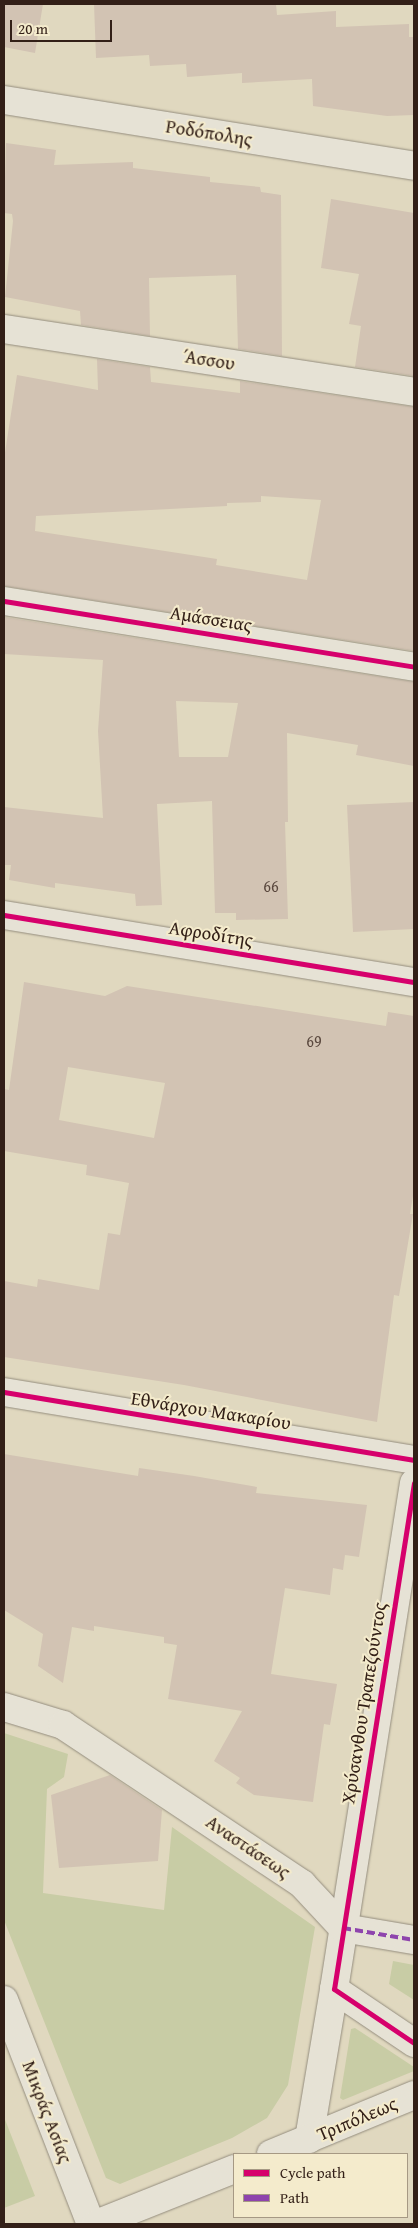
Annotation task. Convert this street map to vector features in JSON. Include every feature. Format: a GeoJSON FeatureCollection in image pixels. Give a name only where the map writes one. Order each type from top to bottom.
{"type":"FeatureCollection","features":[{"type":"Feature","properties":{"kind":"street","name":"Ροδόπολης"},"geometry":{"type":"LineString","coordinates":[[4,100],[414,166]]}},
{"type":"Feature","properties":{"kind":"street","name":"Άσσου"},"geometry":{"type":"LineString","coordinates":[[4,329],[414,392]]}},
{"type":"Feature","properties":{"kind":"street","name":"Αμάσσειας"},"geometry":{"type":"LineString","coordinates":[[4,601],[414,667]]}},
{"type":"Feature","properties":{"kind":"street","name":"Αφροδίτης"},"geometry":{"type":"LineString","coordinates":[[4,915],[414,982]]}},
{"type":"Feature","properties":{"kind":"street","name":"Εθνάρχου Μακαρίου"},"geometry":{"type":"LineString","coordinates":[[4,1392],[414,1460]]}},
{"type":"Feature","properties":{"kind":"street","name":"Χρύσανθου Τραπεζούντος"},"geometry":{"type":"LineString","coordinates":[[343,1928],[414,1484]]}},
{"type":"Feature","properties":{"kind":"street","name":"Αναστάσεως"},"geometry":{"type":"LineString","coordinates":[[4,1707],[63,1725],[302,1884],[343,1928]]}},
{"type":"Feature","properties":{"kind":"street"},"geometry":{"type":"LineString","coordinates":[[309,2139],[343,1928],[414,1940]]}},
{"type":"Feature","properties":{"kind":"street"},"geometry":{"type":"LineString","coordinates":[[334,1989],[414,2044]]}},
{"type":"Feature","properties":{"kind":"street","name":"Μικράς Ασίας"},"geometry":{"type":"LineString","coordinates":[[4,2000],[91,2224]]}},
{"type":"Feature","properties":{"kind":"street","name":"Τριπόλεως"},"geometry":{"type":"LineString","coordinates":[[274,2153],[414,2095]]}},
{"type":"Feature","properties":{"kind":"street"},"geometry":{"type":"LineString","coordinates":[[96,2224],[233,2169]]}},
{"type":"Feature","properties":{"kind":"green space"},"geometry":{"type":"Polygon","coordinates":[[[4,1733],[68,1754],[64,1777],[47,1789],[43,1893],[164,1910],[172,1827],[315,1927],[288,2085],[267,2118],[232,2138],[120,2184],[106,2178],[4,1920],[4,1733]]]}},
{"type":"Feature","properties":{"kind":"green space"},"geometry":{"type":"Polygon","coordinates":[[[393,1961],[414,1965],[414,2000],[389,1984],[393,1961]]]}},
{"type":"Feature","properties":{"kind":"green space"},"geometry":{"type":"Polygon","coordinates":[[[355,2028],[414,2067],[414,2071],[343,2100],[340,2098],[351,2029],[355,2028]]]}},
{"type":"Feature","properties":{"kind":"green space"},"geometry":{"type":"Polygon","coordinates":[[[4,2117],[35,2196],[4,2208],[4,2117]]]}},
{"type":"Feature","properties":{"kind":"building"},"geometry":{"type":"Polygon","coordinates":[[[4,4],[43,4],[35,53],[4,47],[4,4]]]}},
{"type":"Feature","properties":{"kind":"building"},"geometry":{"type":"Polygon","coordinates":[[[94,4],[276,4],[277,15],[336,11],[336,27],[409,24],[409,37],[414,37],[414,115],[387,116],[313,106],[312,79],[242,83],[242,73],[187,77],[186,64],[150,66],[149,55],[96,58],[94,4]]]}},
{"type":"Feature","properties":{"kind":"building"},"geometry":{"type":"Polygon","coordinates":[[[6,143],[56,150],[54,165],[133,162],[133,168],[210,177],[210,182],[260,187],[261,192],[281,195],[282,356],[238,349],[236,275],[149,278],[150,336],[81,325],[80,311],[5,297],[13,221],[12,214],[4,213],[6,143]]]}},
{"type":"Feature","properties":{"kind":"building"},"geometry":{"type":"Polygon","coordinates":[[[331,199],[414,213],[414,376],[355,367],[361,326],[349,324],[359,274],[321,268],[331,199]]]}},
{"type":"Feature","properties":{"kind":"building"},"geometry":{"type":"Polygon","coordinates":[[[97,359],[150,367],[151,382],[240,393],[240,381],[414,407],[414,651],[4,586],[4,459],[17,375],[98,390],[97,359]],[[261,496],[261,502],[227,503],[227,506],[36,516],[35,531],[217,559],[216,565],[307,580],[321,500],[261,496]]]}},
{"type":"Feature","properties":{"kind":"building"},"geometry":{"type":"Polygon","coordinates":[[[4,617],[414,682],[414,766],[356,755],[358,745],[287,733],[288,822],[285,822],[288,919],[236,920],[236,913],[215,913],[212,801],[157,804],[162,905],[136,906],[135,894],[55,883],[55,888],[9,880],[11,865],[4,865],[4,807],[103,818],[98,731],[103,660],[4,654],[4,617]],[[176,701],[179,757],[228,757],[238,703],[176,701]]]}},
{"type":"Feature","properties":{"kind":"building"},"geometry":{"type":"Polygon","coordinates":[[[414,802],[414,929],[353,932],[347,805],[414,802]]]}},
{"type":"Feature","properties":{"kind":"building"},"geometry":{"type":"Polygon","coordinates":[[[24,982],[105,996],[127,986],[386,1026],[388,1012],[414,1016],[414,1190],[410,1214],[413,1214],[399,1296],[394,1295],[377,1422],[184,1385],[4,1357],[4,1281],[37,1287],[38,1279],[99,1290],[108,1233],[120,1235],[129,1183],[86,1175],[87,1165],[4,1151],[4,1089],[9,1090],[24,982]],[[68,1067],[59,1120],[154,1138],[165,1083],[68,1067]]]}},
{"type":"Feature","properties":{"kind":"building"},"geometry":{"type":"Polygon","coordinates":[[[4,1454],[138,1476],[139,1468],[257,1487],[256,1493],[367,1505],[359,1557],[345,1555],[343,1570],[333,1568],[330,1595],[285,1588],[271,1674],[337,1684],[330,1725],[324,1724],[313,1802],[254,1795],[236,1783],[240,1778],[214,1761],[242,1711],[168,1699],[177,1645],[164,1643],[164,1637],[94,1626],[94,1631],[72,1627],[63,1683],[38,1666],[43,1634],[4,1610],[4,1454]]]}},
{"type":"Feature","properties":{"kind":"building"},"geometry":{"type":"Polygon","coordinates":[[[110,1775],[162,1810],[158,1861],[59,1868],[51,1795],[110,1775]]]}},
{"type":"Feature","properties":{"kind":"marked path"},"geometry":{"type":"LineString","coordinates":[[343,1928],[414,1940]]}},
{"type":"Feature","properties":{"kind":"cycle path"},"geometry":{"type":"LineString","coordinates":[[4,601],[414,667]]}},
{"type":"Feature","properties":{"kind":"cycle path"},"geometry":{"type":"LineString","coordinates":[[4,915],[414,982]]}},
{"type":"Feature","properties":{"kind":"cycle path"},"geometry":{"type":"LineString","coordinates":[[4,1392],[414,1460]]}},
{"type":"Feature","properties":{"kind":"cycle path"},"geometry":{"type":"LineString","coordinates":[[414,1483],[334,1989],[414,2043]]}}]}
